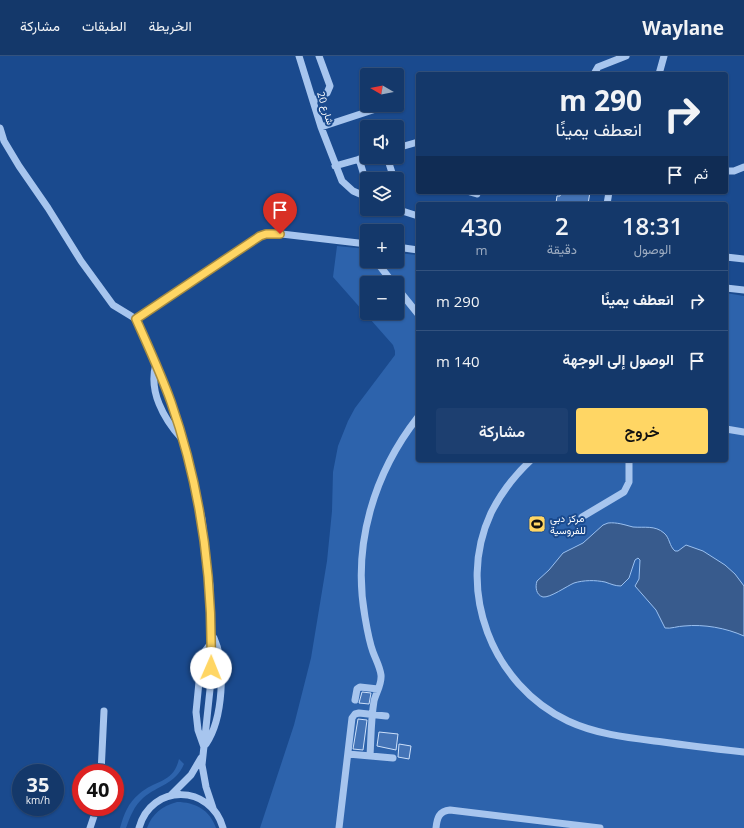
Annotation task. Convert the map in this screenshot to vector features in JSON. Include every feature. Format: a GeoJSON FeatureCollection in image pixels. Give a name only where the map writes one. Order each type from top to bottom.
{"type":"FeatureCollection","features":[{"type":"Feature","properties":{"kind":"street","name":"شارع 20"},"geometry":{"type":"LineString","coordinates":[[299,56],[321,127],[342,181],[347,187],[360,194]]}},
{"type":"Feature","properties":{"kind":"street"},"geometry":{"type":"LineString","coordinates":[[313,102],[327,94],[330,86],[320,56]]}},
{"type":"Feature","properties":{"kind":"street"},"geometry":{"type":"LineString","coordinates":[[595,72],[598,67],[626,56]]}},
{"type":"Feature","properties":{"kind":"street"},"geometry":{"type":"LineString","coordinates":[[660,72],[664,56]]}},
{"type":"Feature","properties":{"kind":"street"},"geometry":{"type":"LineString","coordinates":[[321,127],[367,112]]}},
{"type":"Feature","properties":{"kind":"street"},"geometry":{"type":"LineString","coordinates":[[0,128],[4,141],[19,166],[90,273],[113,305],[136,319],[172,403],[183,440],[202,519],[210,586],[212,643],[209,704],[202,758],[204,780],[213,808],[223,825],[228,828]]}},
{"type":"Feature","properties":{"kind":"street"},"geometry":{"type":"LineString","coordinates":[[404,146],[416,143]]}},
{"type":"Feature","properties":{"kind":"street"},"geometry":{"type":"LineString","coordinates":[[336,166],[359,159],[363,172]]}},
{"type":"Feature","properties":{"kind":"street"},"geometry":{"type":"LineString","coordinates":[[728,171],[734,171],[744,167]]}},
{"type":"Feature","properties":{"kind":"street"},"geometry":{"type":"LineString","coordinates":[[404,212],[416,215]]}},
{"type":"Feature","properties":{"kind":"street"},"geometry":{"type":"LineString","coordinates":[[136,319],[260,236],[273,233],[360,243]]}},
{"type":"Feature","properties":{"kind":"street"},"geometry":{"type":"LineString","coordinates":[[404,248],[416,250]]}},
{"type":"Feature","properties":{"kind":"street"},"geometry":{"type":"LineString","coordinates":[[728,256],[744,259]]}},
{"type":"Feature","properties":{"kind":"street"},"geometry":{"type":"LineString","coordinates":[[381,268],[388,276]]}},
{"type":"Feature","properties":{"kind":"street"},"geometry":{"type":"LineString","coordinates":[[728,288],[744,290]]}},
{"type":"Feature","properties":{"kind":"street"},"geometry":{"type":"LineString","coordinates":[[404,297],[416,312]]}},
{"type":"Feature","properties":{"kind":"street"},"geometry":{"type":"LineString","coordinates":[[156,364],[154,375],[155,393],[168,420],[183,440]]}},
{"type":"Feature","properties":{"kind":"street"},"geometry":{"type":"LineString","coordinates":[[370,756],[374,701],[381,679],[381,674],[370,641],[362,600],[362,567],[365,534],[374,496],[384,469],[416,420]]}},
{"type":"Feature","properties":{"kind":"street"},"geometry":{"type":"LineString","coordinates":[[728,429],[744,432]]}},
{"type":"Feature","properties":{"kind":"street"},"geometry":{"type":"LineString","coordinates":[[529,462],[511,481],[497,503],[483,534],[478,560],[478,589],[485,626],[495,651],[509,672],[526,691],[546,708],[580,726],[627,737],[744,752]]}},
{"type":"Feature","properties":{"kind":"street"},"geometry":{"type":"LineString","coordinates":[[582,517],[624,492],[629,482],[629,462]]}},
{"type":"Feature","properties":{"kind":"street"},"geometry":{"type":"LineString","coordinates":[[204,747],[215,727],[219,704],[220,666],[218,649],[211,633]]}},
{"type":"Feature","properties":{"kind":"street"},"geometry":{"type":"LineString","coordinates":[[204,747],[198,730],[196,712],[201,662],[205,651],[212,643]]}},
{"type":"Feature","properties":{"kind":"street"},"geometry":{"type":"LineString","coordinates":[[355,700],[357,689],[360,687],[378,689]]}},
{"type":"Feature","properties":{"kind":"street"},"geometry":{"type":"LineString","coordinates":[[101,764],[104,712]]}},
{"type":"Feature","properties":{"kind":"street"},"geometry":{"type":"LineString","coordinates":[[339,828],[353,716],[359,713],[386,716]]}},
{"type":"Feature","properties":{"kind":"street"},"geometry":{"type":"LineString","coordinates":[[348,754],[393,758]]}},
{"type":"Feature","properties":{"kind":"street"},"geometry":{"type":"LineString","coordinates":[[170,795],[188,778],[202,758]]}},
{"type":"Feature","properties":{"kind":"street"},"geometry":{"type":"LineString","coordinates":[[139,828],[143,817],[151,806],[157,801],[170,795],[191,795],[204,800],[213,808]]}},
{"type":"Feature","properties":{"kind":"street"},"geometry":{"type":"LineString","coordinates":[[436,828],[437,820],[440,814],[444,811],[450,810],[600,828]]}},
{"type":"Feature","properties":{"kind":"street"},"geometry":{"type":"LineString","coordinates":[[90,828],[94,816]]}},
{"type":"Feature","properties":{"kind":"shaded area","name":"مركز دبي للفروسية"},"geometry":{"type":"Polygon","coordinates":[[[337,246],[360,248],[360,268],[404,268],[404,254],[416,255],[416,462],[728,462],[728,293],[744,296],[744,828],[260,828],[294,725],[311,658],[327,561],[332,511],[333,472],[338,446],[355,408],[395,355],[393,345],[371,320],[404,320],[404,276],[360,276],[360,308],[333,277],[337,246]]]}},
{"type":"Feature","properties":{"kind":"shaded area"},"geometry":{"type":"Polygon","coordinates":[[[608,523],[618,523],[633,527],[649,527],[661,530],[666,535],[675,551],[678,551],[686,545],[703,551],[725,565],[735,574],[744,586],[744,636],[707,626],[665,628],[656,610],[635,586],[639,579],[640,560],[638,558],[635,560],[629,578],[621,586],[601,581],[586,581],[574,583],[546,597],[543,597],[537,593],[537,581],[549,570],[563,553],[583,543],[603,525],[608,523]]]}},
{"type":"Feature","properties":{"kind":"shaded area"},"geometry":{"type":"Polygon","coordinates":[[[179,759],[184,764],[171,781],[140,801],[135,808],[126,828],[120,828],[125,813],[132,801],[145,789],[168,777],[173,773],[179,759]]]}},
{"type":"Feature","properties":{"kind":"shaded area"},"geometry":{"type":"Polygon","coordinates":[[[177,802],[196,805],[201,808],[210,816],[216,828],[147,828],[158,811],[177,802]]]}},
{"type":"Feature","properties":{"kind":"building"},"geometry":{"type":"Polygon","coordinates":[[[560,194],[590,194],[588,202],[556,202],[557,196],[560,196],[560,194]]]}},
{"type":"Feature","properties":{"kind":"building"},"geometry":{"type":"Polygon","coordinates":[[[362,692],[371,693],[369,704],[359,703],[362,692]]]}},
{"type":"Feature","properties":{"kind":"building"},"geometry":{"type":"Polygon","coordinates":[[[358,719],[367,720],[363,750],[353,749],[358,719]]]}},
{"type":"Feature","properties":{"kind":"building"},"geometry":{"type":"Polygon","coordinates":[[[379,732],[398,734],[396,750],[377,746],[379,732]]]}},
{"type":"Feature","properties":{"kind":"building"},"geometry":{"type":"Polygon","coordinates":[[[399,744],[411,746],[409,759],[398,757],[399,744]]]}},
{"type":"Feature","properties":{"kind":"place","name":"مركز دبي للفروسية"},"geometry":{"type":"Point","coordinates":[537,524]}},
{"type":"Feature","properties":{"kind":"route"},"geometry":{"type":"LineString","coordinates":[[211,668],[210,586],[202,519],[196,491],[189,460],[172,403],[136,319],[260,236],[273,233],[280,234]]}}]}
